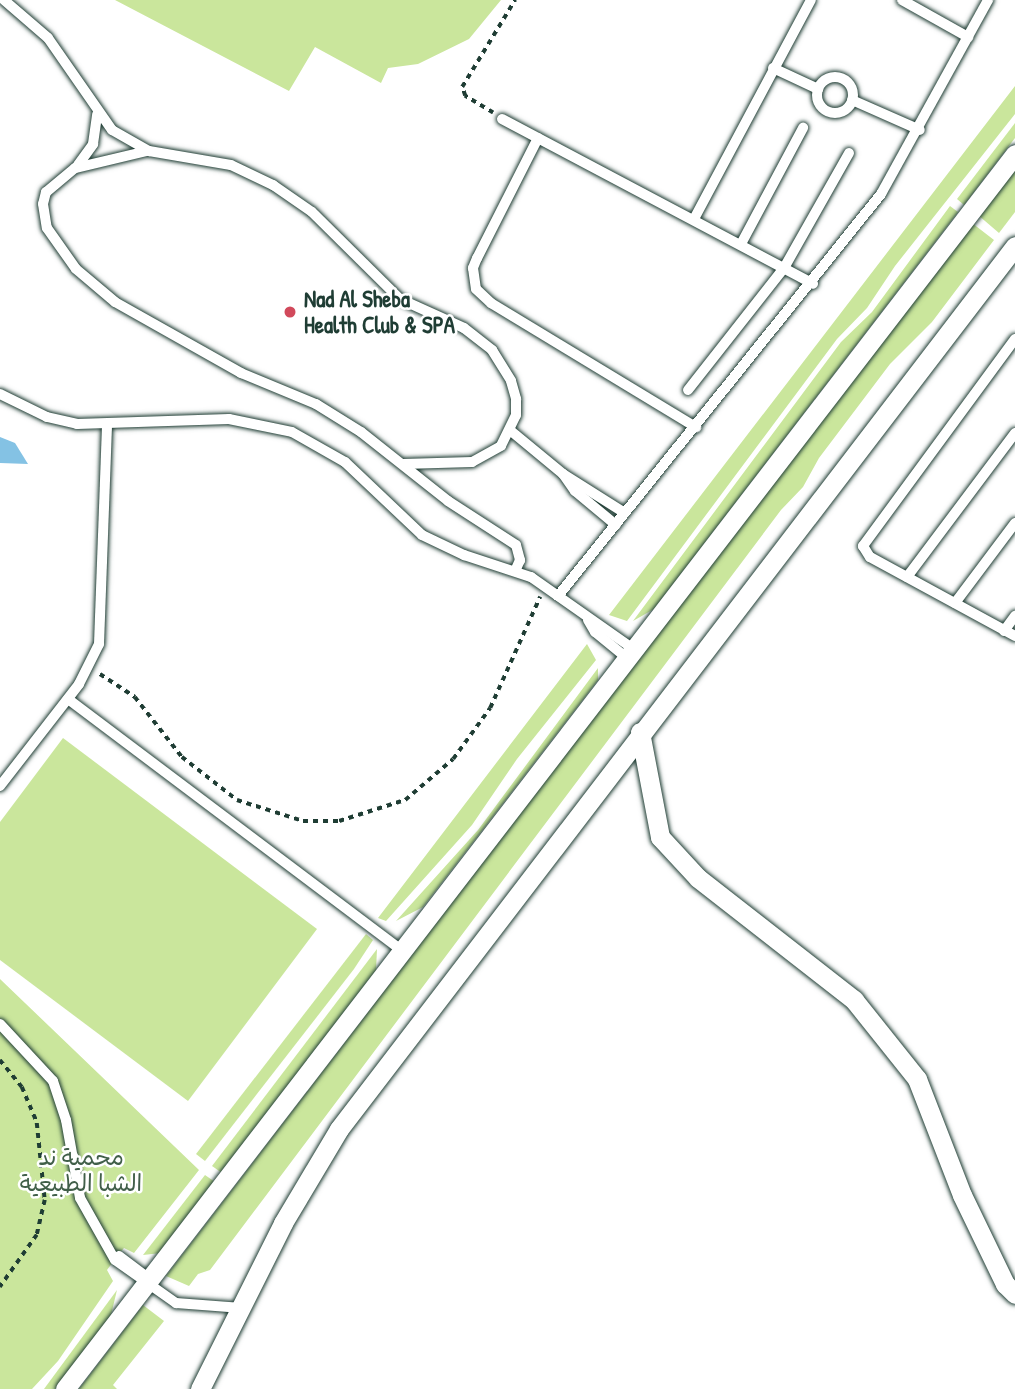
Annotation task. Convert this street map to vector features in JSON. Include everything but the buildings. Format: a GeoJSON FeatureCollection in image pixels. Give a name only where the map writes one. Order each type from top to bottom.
{"type":"FeatureCollection","features":[{"type":"Feature","properties":{"kind":"street"},"geometry":{"type":"LineString","coordinates":[[65,1389],[400,949],[631,654],[1015,154]]}},
{"type":"Feature","properties":{"kind":"street"},"geometry":{"type":"LineString","coordinates":[[200,1389],[305,1183],[339,1129],[640,732],[1015,246]]}},
{"type":"Feature","properties":{"kind":"street"},"geometry":{"type":"LineString","coordinates":[[640,732],[660,837],[698,878],[855,1000],[918,1079],[962,1195],[1005,1284],[1015,1294]]}},
{"type":"Feature","properties":{"kind":"lane"},"geometry":{"type":"LineString","coordinates":[[4,0],[48,38],[97,114],[129,142],[149,151],[231,165],[273,185],[312,212],[400,299],[479,338],[512,381],[516,415],[511,431],[501,446],[472,463],[403,464]]}},
{"type":"Feature","properties":{"kind":"lane"},"geometry":{"type":"LineString","coordinates":[[694,219],[811,0]]}},
{"type":"Feature","properties":{"kind":"lane"},"geometry":{"type":"LineString","coordinates":[[902,0],[968,37]]}},
{"type":"Feature","properties":{"kind":"lane"},"geometry":{"type":"LineString","coordinates":[[558,596],[813,284],[881,194],[920,130],[988,0]]}},
{"type":"Feature","properties":{"kind":"lane"},"geometry":{"type":"LineString","coordinates":[[773,68],[818,89]]}},
{"type":"Feature","properties":{"kind":"lane"},"geometry":{"type":"LineString","coordinates":[[837,78],[850,85],[852,100],[842,112],[826,111],[817,97],[818,89],[837,78]]}},
{"type":"Feature","properties":{"kind":"lane"},"geometry":{"type":"LineString","coordinates":[[852,100],[920,130]]}},
{"type":"Feature","properties":{"kind":"lane"},"geometry":{"type":"LineString","coordinates":[[97,114],[93,144],[75,168],[46,192],[43,216],[60,249],[95,287],[241,373],[339,417],[448,501],[516,545],[520,559],[516,569]]}},
{"type":"Feature","properties":{"kind":"lane"},"geometry":{"type":"LineString","coordinates":[[502,119],[813,284]]}},
{"type":"Feature","properties":{"kind":"lane"},"geometry":{"type":"LineString","coordinates":[[741,244],[803,128]]}},
{"type":"Feature","properties":{"kind":"lane"},"geometry":{"type":"LineString","coordinates":[[538,138],[477,258],[473,268],[476,289],[491,303],[696,427]]}},
{"type":"Feature","properties":{"kind":"lane"},"geometry":{"type":"LineString","coordinates":[[75,168],[149,151]]}},
{"type":"Feature","properties":{"kind":"lane"},"geometry":{"type":"LineString","coordinates":[[688,390],[784,268],[849,153]]}},
{"type":"Feature","properties":{"kind":"lane"},"geometry":{"type":"LineString","coordinates":[[1015,340],[863,543],[867,555],[1015,636]]}},
{"type":"Feature","properties":{"kind":"lane"},"geometry":{"type":"LineString","coordinates":[[0,394],[47,417],[107,426],[229,419],[292,432],[345,462],[422,535],[464,555],[516,569],[545,586],[631,654]]}},
{"type":"Feature","properties":{"kind":"lane"},"geometry":{"type":"LineString","coordinates":[[0,786],[89,668],[103,618],[107,426]]}},
{"type":"Feature","properties":{"kind":"lane"},"geometry":{"type":"LineString","coordinates":[[511,431],[564,474],[625,513]]}},
{"type":"Feature","properties":{"kind":"lane"},"geometry":{"type":"LineString","coordinates":[[906,577],[1015,433]]}},
{"type":"Feature","properties":{"kind":"lane"},"geometry":{"type":"LineString","coordinates":[[564,474],[570,486],[616,525]]}},
{"type":"Feature","properties":{"kind":"lane"},"geometry":{"type":"LineString","coordinates":[[955,603],[1015,523]]}},
{"type":"Feature","properties":{"kind":"lane"},"geometry":{"type":"LineString","coordinates":[[1004,631],[1015,616]]}},
{"type":"Feature","properties":{"kind":"lane"},"geometry":{"type":"LineString","coordinates":[[68,699],[400,949]]}},
{"type":"Feature","properties":{"kind":"lane"},"geometry":{"type":"LineString","coordinates":[[0,1024],[53,1081],[66,1120],[74,1179],[88,1217],[107,1248],[147,1282],[193,1307],[242,1308]]}},
{"type":"Feature","properties":{"kind":"path"},"geometry":{"type":"LineString","coordinates":[[502,119],[469,100],[462,86],[515,0]]}},
{"type":"Feature","properties":{"kind":"path"},"geometry":{"type":"LineString","coordinates":[[89,668],[135,697],[183,757],[236,800],[303,821],[338,821],[405,800],[453,759],[491,708],[545,586]]}},
{"type":"Feature","properties":{"kind":"path"},"geometry":{"type":"LineString","coordinates":[[0,1060],[22,1087],[37,1123],[46,1200],[37,1235],[0,1287]]}},
{"type":"Feature","properties":{"kind":"green space"},"geometry":{"type":"Polygon","coordinates":[[[115,0],[501,0],[469,39],[418,64],[388,68],[381,83],[315,47],[289,91],[115,0]]]}},
{"type":"Feature","properties":{"kind":"green space"},"geometry":{"type":"Polygon","coordinates":[[[1015,86],[1015,114],[895,266],[867,308],[837,339],[627,621],[609,615],[1015,86]]]}},
{"type":"Feature","properties":{"kind":"green space"},"geometry":{"type":"Polygon","coordinates":[[[1015,123],[1015,138],[964,205],[957,199],[1015,123]]]}},
{"type":"Feature","properties":{"kind":"green space"},"geometry":{"type":"Polygon","coordinates":[[[1015,167],[1015,212],[999,233],[978,215],[1015,167]]]}},
{"type":"Feature","properties":{"kind":"green space"},"geometry":{"type":"Polygon","coordinates":[[[950,206],[958,212],[654,609],[633,621],[841,342],[872,312],[950,206]]]}},
{"type":"Feature","properties":{"kind":"green space"},"geometry":{"type":"Polygon","coordinates":[[[972,223],[994,240],[932,322],[890,364],[819,458],[803,487],[781,510],[210,1270],[198,1274],[189,1286],[166,1276],[972,223]]]}},
{"type":"Feature","properties":{"kind":"green space"},"geometry":{"type":"Polygon","coordinates":[[[587,644],[596,660],[517,759],[472,825],[386,921],[378,918],[587,644]]]}},
{"type":"Feature","properties":{"kind":"green space"},"geometry":{"type":"Polygon","coordinates":[[[598,668],[598,680],[423,907],[396,921],[478,830],[598,668]]]}},
{"type":"Feature","properties":{"kind":"green space"},"geometry":{"type":"Polygon","coordinates":[[[63,738],[317,929],[188,1101],[0,960],[0,822],[63,738]]]}},
{"type":"Feature","properties":{"kind":"green space"},"geometry":{"type":"Polygon","coordinates":[[[366,934],[373,940],[354,969],[205,1161],[196,1154],[366,934]]]}},
{"type":"Feature","properties":{"kind":"green space"},"geometry":{"type":"Polygon","coordinates":[[[377,949],[376,970],[222,1173],[212,1166],[377,949]]]}},
{"type":"Feature","properties":{"kind":"green space","name":"محمية ند الشبا الطبيعية"},"geometry":{"type":"Polygon","coordinates":[[[0,979],[199,1170],[134,1253],[124,1248],[118,1255],[107,1270],[113,1281],[58,1361],[32,1389],[0,1389],[0,979]]]}},
{"type":"Feature","properties":{"kind":"green space"},"geometry":{"type":"Polygon","coordinates":[[[205,1175],[215,1182],[161,1253],[143,1255],[205,1175]]]}},
{"type":"Feature","properties":{"kind":"green space"},"geometry":{"type":"Polygon","coordinates":[[[117,1290],[110,1319],[55,1389],[44,1389],[117,1290]]]}},
{"type":"Feature","properties":{"kind":"green space"},"geometry":{"type":"Polygon","coordinates":[[[143,1305],[164,1321],[113,1385],[117,1389],[79,1389],[143,1305]]]}},
{"type":"Feature","properties":{"kind":"water"},"geometry":{"type":"Polygon","coordinates":[[[0,437],[15,443],[28,464],[0,463],[0,437]]]}},
{"type":"Feature","properties":{"kind":"place","name":"Nad Al Sheba Health Club & SPA"},"geometry":{"type":"Point","coordinates":[290,312]}}]}
